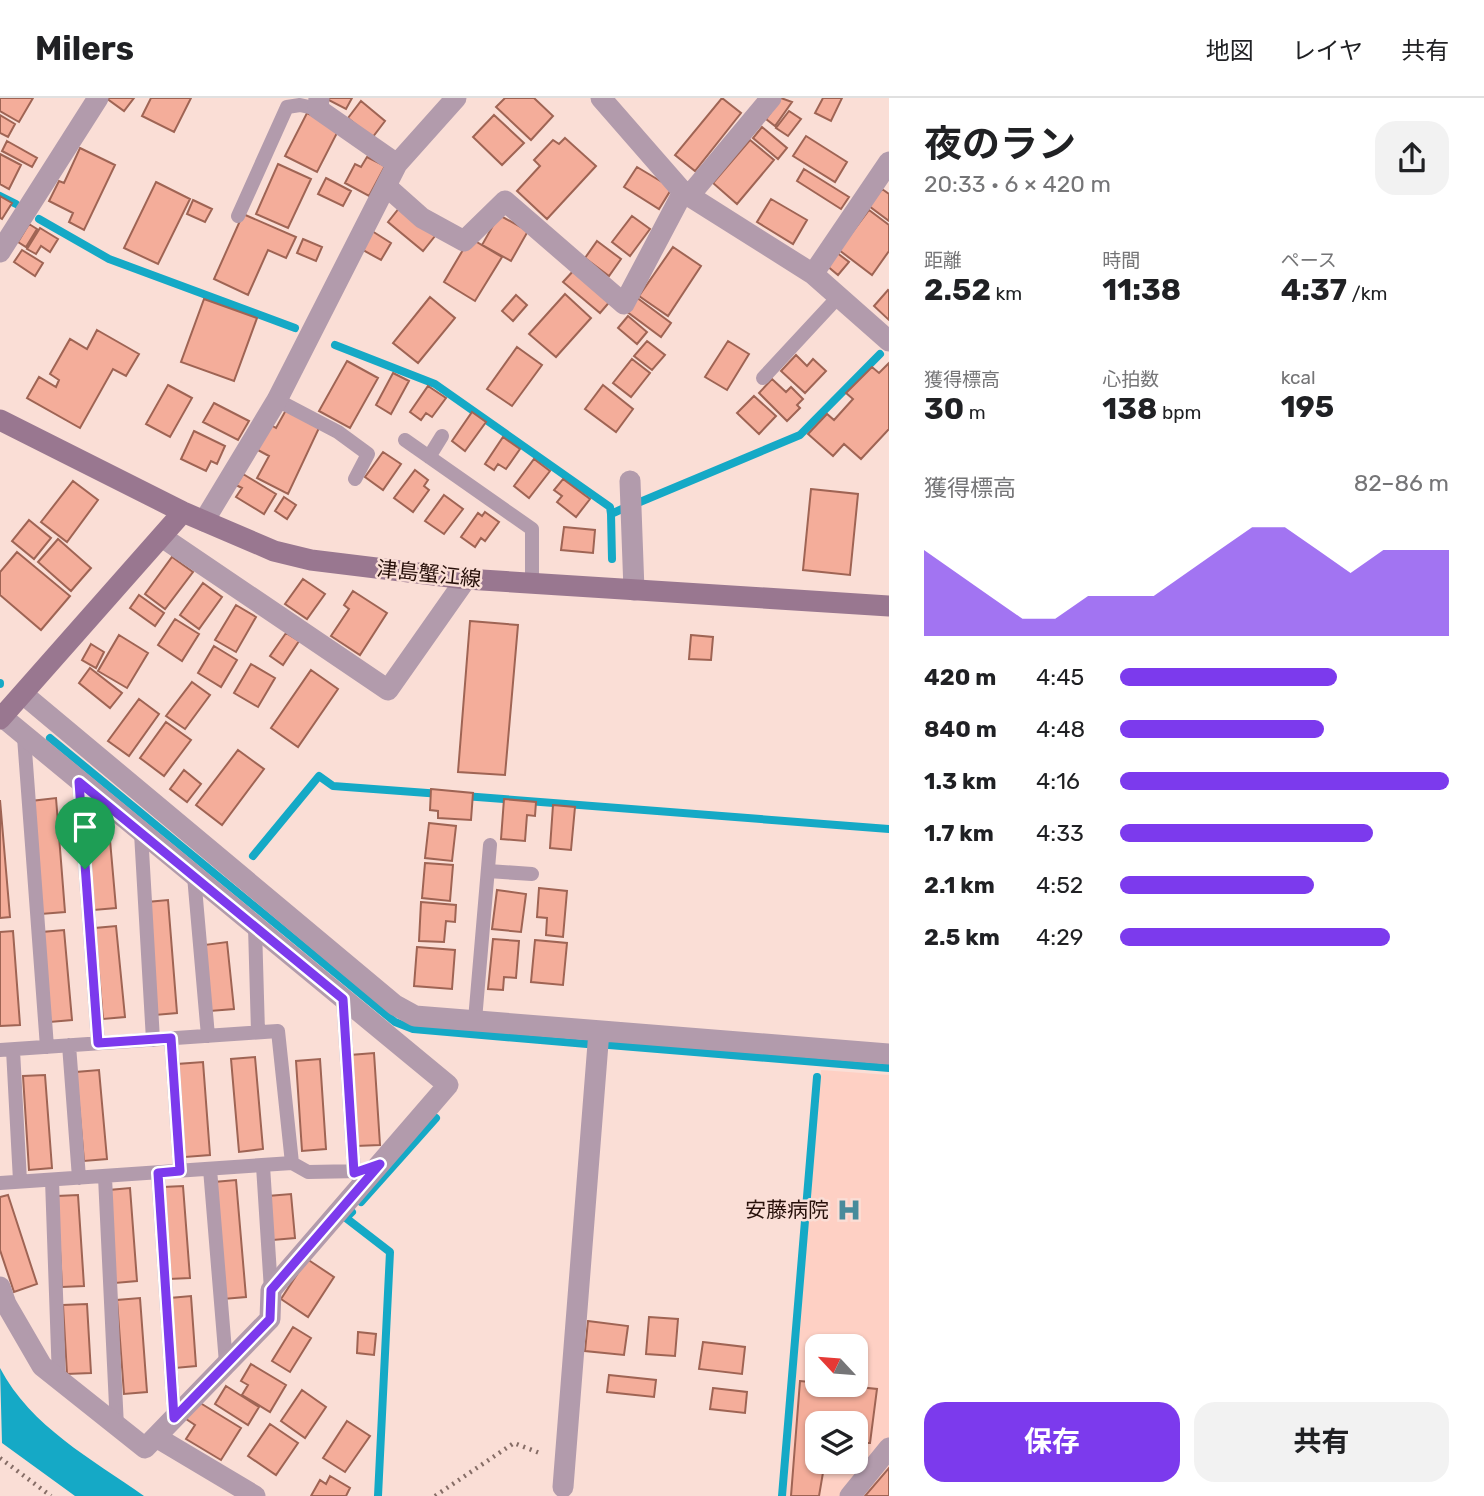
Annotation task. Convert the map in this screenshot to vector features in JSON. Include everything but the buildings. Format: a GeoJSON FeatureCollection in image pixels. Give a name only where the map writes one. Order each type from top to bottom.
{"type":"FeatureCollection","features":[{"type":"Feature","properties":{"kind":"main road","name":"津島蟹江線"},"geometry":{"type":"LineString","coordinates":[[0,420],[183,512],[274,551],[311,560],[466,579],[889,606]]}},
{"type":"Feature","properties":{"kind":"main road"},"geometry":{"type":"LineString","coordinates":[[1,717],[183,512]]}},
{"type":"Feature","properties":{"kind":"street"},"geometry":{"type":"LineString","coordinates":[[0,252],[98,98]]}},
{"type":"Feature","properties":{"kind":"street"},"geometry":{"type":"LineString","coordinates":[[204,521],[277,400],[397,164],[456,98]]}},
{"type":"Feature","properties":{"kind":"street"},"geometry":{"type":"LineString","coordinates":[[601,98],[686,194],[813,274],[840,295],[889,341]]}},
{"type":"Feature","properties":{"kind":"street"},"geometry":{"type":"LineString","coordinates":[[386,186],[422,218],[464,242],[505,201],[624,304],[686,194],[771,98]]}},
{"type":"Feature","properties":{"kind":"street"},"geometry":{"type":"LineString","coordinates":[[319,103],[397,164]]}},
{"type":"Feature","properties":{"kind":"street"},"geometry":{"type":"LineString","coordinates":[[813,274],[889,162]]}},
{"type":"Feature","properties":{"kind":"street"},"geometry":{"type":"LineString","coordinates":[[630,481],[634,590]]}},
{"type":"Feature","properties":{"kind":"street"},"geometry":{"type":"LineString","coordinates":[[162,537],[388,690],[466,579]]}},
{"type":"Feature","properties":{"kind":"street"},"geometry":{"type":"LineString","coordinates":[[23,694],[395,1005],[415,1016],[889,1054]]}},
{"type":"Feature","properties":{"kind":"street"},"geometry":{"type":"LineString","coordinates":[[0,1287],[6,1304],[42,1366],[145,1448],[270,1319],[271,1290],[448,1085],[1,717]]}},
{"type":"Feature","properties":{"kind":"street"},"geometry":{"type":"LineString","coordinates":[[564,1488],[599,1031]]}},
{"type":"Feature","properties":{"kind":"street"},"geometry":{"type":"LineString","coordinates":[[156,1437],[255,1496]]}},
{"type":"Feature","properties":{"kind":"street"},"geometry":{"type":"LineString","coordinates":[[850,1496],[889,1448]]}},
{"type":"Feature","properties":{"kind":"lane"},"geometry":{"type":"LineString","coordinates":[[238,216],[288,107],[319,103]]}},
{"type":"Feature","properties":{"kind":"lane"},"geometry":{"type":"LineString","coordinates":[[763,379],[840,295]]}},
{"type":"Feature","properties":{"kind":"lane"},"geometry":{"type":"LineString","coordinates":[[277,400],[338,432],[368,454],[355,479]]}},
{"type":"Feature","properties":{"kind":"lane"},"geometry":{"type":"LineString","coordinates":[[429,457],[442,436]]}},
{"type":"Feature","properties":{"kind":"lane"},"geometry":{"type":"LineString","coordinates":[[405,440],[532,529],[532,583]]}},
{"type":"Feature","properties":{"kind":"lane"},"geometry":{"type":"LineString","coordinates":[[24,737],[47,1047]]}},
{"type":"Feature","properties":{"kind":"lane"},"geometry":{"type":"LineString","coordinates":[[79,782],[98,1043]]}},
{"type":"Feature","properties":{"kind":"lane"},"geometry":{"type":"LineString","coordinates":[[141,833],[153,1040]]}},
{"type":"Feature","properties":{"kind":"lane"},"geometry":{"type":"LineString","coordinates":[[475,1020],[490,845]]}},
{"type":"Feature","properties":{"kind":"lane"},"geometry":{"type":"LineString","coordinates":[[488,871],[532,874]]}},
{"type":"Feature","properties":{"kind":"lane"},"geometry":{"type":"LineString","coordinates":[[194,876],[208,1035]]}},
{"type":"Feature","properties":{"kind":"lane"},"geometry":{"type":"LineString","coordinates":[[255,926],[258,1032]]}},
{"type":"Feature","properties":{"kind":"lane"},"geometry":{"type":"LineString","coordinates":[[343,999],[354,1173]]}},
{"type":"Feature","properties":{"kind":"lane"},"geometry":{"type":"LineString","coordinates":[[20,1181],[7,1050],[208,1035],[278,1031],[292,1163]]}},
{"type":"Feature","properties":{"kind":"lane"},"geometry":{"type":"LineString","coordinates":[[171,1038],[180,1171]]}},
{"type":"Feature","properties":{"kind":"lane"},"geometry":{"type":"LineString","coordinates":[[69,1045],[79,1178]]}},
{"type":"Feature","properties":{"kind":"lane"},"geometry":{"type":"LineString","coordinates":[[0,1183],[292,1163],[308,1172],[354,1173],[380,1164]]}},
{"type":"Feature","properties":{"kind":"lane"},"geometry":{"type":"LineString","coordinates":[[263,1166],[271,1290]]}},
{"type":"Feature","properties":{"kind":"lane"},"geometry":{"type":"LineString","coordinates":[[210,1169],[226,1363]]}},
{"type":"Feature","properties":{"kind":"lane"},"geometry":{"type":"LineString","coordinates":[[158,1173],[174,1418]]}},
{"type":"Feature","properties":{"kind":"lane"},"geometry":{"type":"LineString","coordinates":[[105,1177],[117,1427]]}},
{"type":"Feature","properties":{"kind":"lane"},"geometry":{"type":"LineString","coordinates":[[52,1180],[59,1379]]}},
{"type":"Feature","properties":{"kind":"path"},"geometry":{"type":"LineString","coordinates":[[435,1496],[514,1444],[542,1453],[564,1488]]}},
{"type":"Feature","properties":{"kind":"path"},"geometry":{"type":"LineString","coordinates":[[0,1458],[51,1496]]}},
{"type":"Feature","properties":{"kind":"shaded area","name":"安藤病院"},"geometry":{"type":"Polygon","coordinates":[[[821,1070],[889,1075],[889,1496],[786,1496],[821,1070]]]}},
{"type":"Feature","properties":{"kind":"water"},"geometry":{"type":"Polygon","coordinates":[[[0,1368],[28,1408],[45,1425],[144,1496],[75,1496],[2,1443],[0,1368]]]}},
{"type":"Feature","properties":{"kind":"waterway"},"geometry":{"type":"LineString","coordinates":[[0,196],[16,204]]}},
{"type":"Feature","properties":{"kind":"waterway"},"geometry":{"type":"LineString","coordinates":[[39,219],[109,259],[295,328]]}},
{"type":"Feature","properties":{"kind":"waterway"},"geometry":{"type":"LineString","coordinates":[[335,345],[435,384],[610,507],[611,514]]}},
{"type":"Feature","properties":{"kind":"waterway"},"geometry":{"type":"LineString","coordinates":[[640,502],[800,435],[880,354]]}},
{"type":"Feature","properties":{"kind":"waterway"},"geometry":{"type":"LineString","coordinates":[[612,559],[611,514],[622,509]]}},
{"type":"Feature","properties":{"kind":"waterway"},"geometry":{"type":"LineString","coordinates":[[50,738],[395,1022],[413,1029],[587,1044]]}},
{"type":"Feature","properties":{"kind":"waterway"},"geometry":{"type":"LineString","coordinates":[[253,856],[319,776],[333,786],[441,794]]}},
{"type":"Feature","properties":{"kind":"waterway"},"geometry":{"type":"LineString","coordinates":[[464,796],[889,829]]}},
{"type":"Feature","properties":{"kind":"waterway"},"geometry":{"type":"LineString","coordinates":[[609,1045],[889,1068]]}},
{"type":"Feature","properties":{"kind":"waterway"},"geometry":{"type":"LineString","coordinates":[[782,1496],[817,1077]]}},
{"type":"Feature","properties":{"kind":"waterway"},"geometry":{"type":"LineString","coordinates":[[361,1202],[436,1118]]}},
{"type":"Feature","properties":{"kind":"waterway"},"geometry":{"type":"LineString","coordinates":[[352,1212],[346,1218],[390,1252],[378,1496]]}},
{"type":"Feature","properties":{"kind":"place","name":"安藤病院"},"geometry":{"type":"Point","coordinates":[849,1210]}},
{"type":"Feature","properties":{"kind":"route"},"geometry":{"type":"LineString","coordinates":[[79,782],[343,999],[354,1173],[380,1164],[271,1290],[270,1319],[174,1418],[158,1173],[180,1171],[171,1038],[98,1043],[85,869],[79,782]]}}]}
